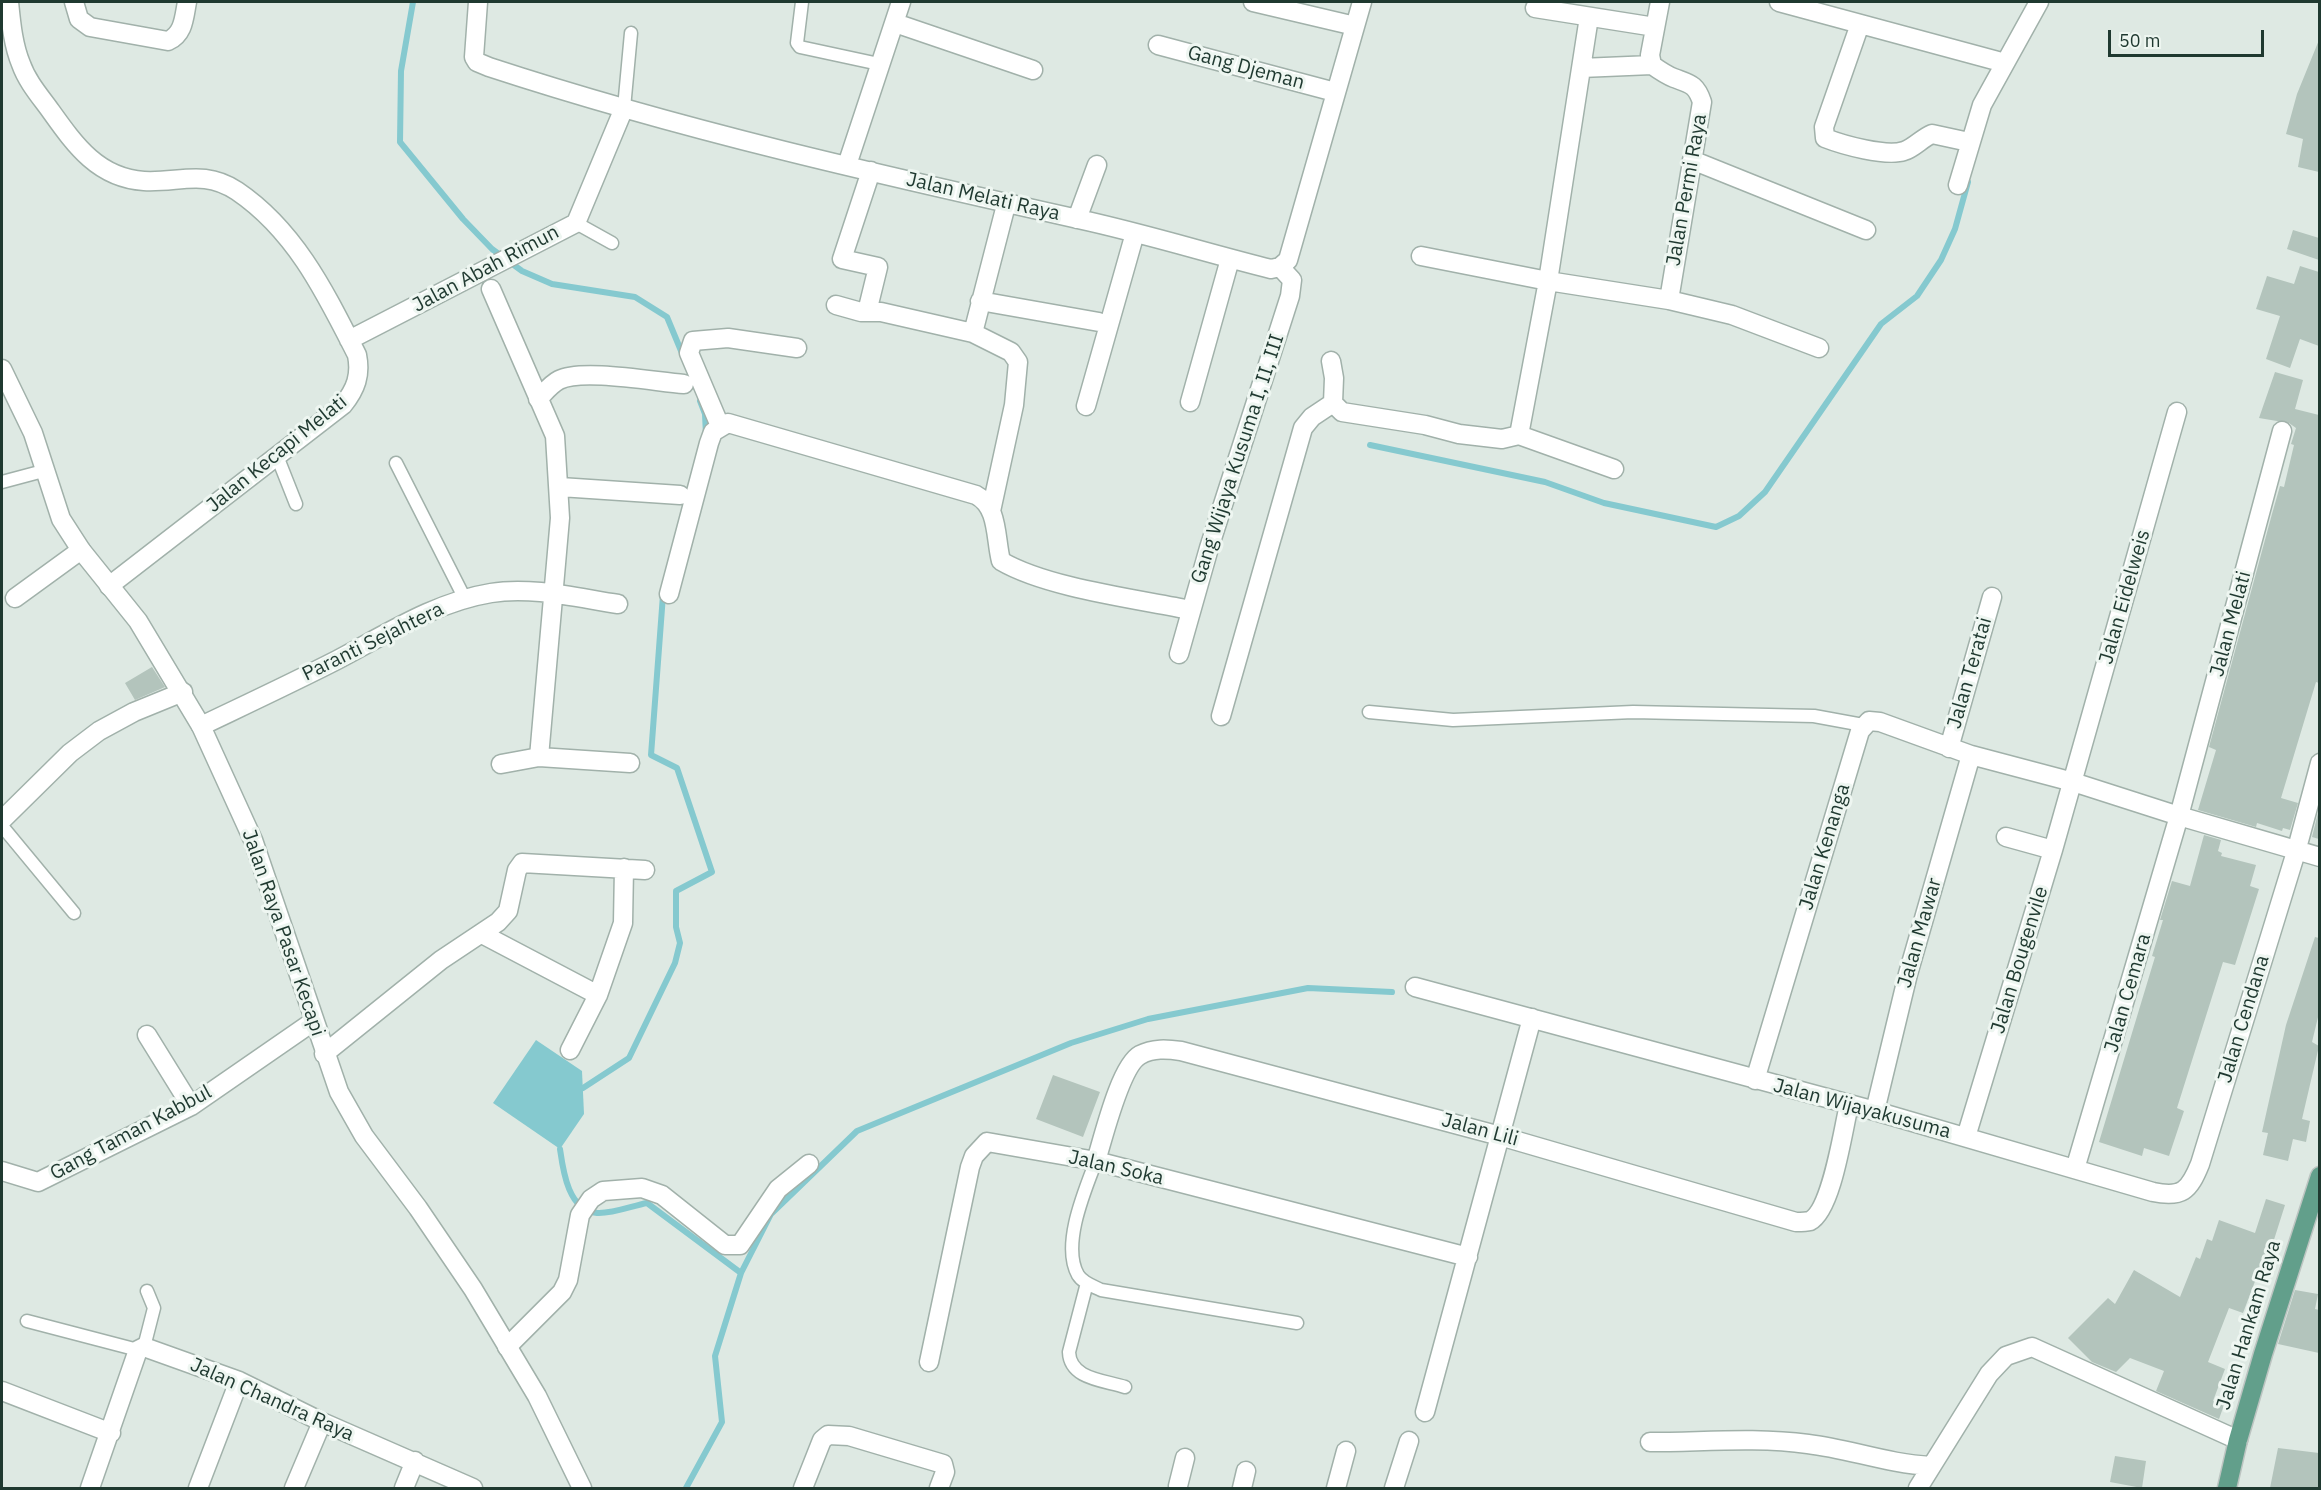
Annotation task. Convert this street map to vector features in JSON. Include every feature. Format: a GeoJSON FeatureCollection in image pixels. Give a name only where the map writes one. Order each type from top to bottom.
{"type":"FeatureCollection","features":[{"type":"Feature","properties":{"kind":"main road","name":"Jalan Hankam Raya"},"geometry":{"type":"LineString","coordinates":[[2227,1488],[2238,1440],[2319,1176]]}},
{"type":"Feature","properties":{"kind":"street","name":"Jalan Kecapi Melati"},"geometry":{"type":"LineString","coordinates":[[9,2],[14,39],[27,80],[79,151],[106,171],[126,179],[146,181],[202,177],[236,190],[290,240],[316,275],[350,340],[360,368],[352,393],[343,405],[109,585]]}},
{"type":"Feature","properties":{"kind":"street"},"geometry":{"type":"LineString","coordinates":[[74,2],[79,19],[90,27],[168,41],[176,37],[186,2]]}},
{"type":"Feature","properties":{"kind":"street","name":"Jalan Melati Raya"},"geometry":{"type":"LineString","coordinates":[[478,2],[473,49],[477,62],[624,108],[847,165],[1006,205],[1135,233],[1271,269],[1281,267]]}},
{"type":"Feature","properties":{"kind":"street"},"geometry":{"type":"LineString","coordinates":[[847,165],[901,2]]}},
{"type":"Feature","properties":{"kind":"street"},"geometry":{"type":"LineString","coordinates":[[1253,2],[1355,26]]}},
{"type":"Feature","properties":{"kind":"street"},"geometry":{"type":"LineString","coordinates":[[1281,267],[1288,260],[1362,2]]}},
{"type":"Feature","properties":{"kind":"street"},"geometry":{"type":"LineString","coordinates":[[1581,68],[1652,65],[1650,55],[1660,2]]}},
{"type":"Feature","properties":{"kind":"street"},"geometry":{"type":"LineString","coordinates":[[1779,2],[2006,63]]}},
{"type":"Feature","properties":{"kind":"street"},"geometry":{"type":"LineString","coordinates":[[1958,185],[1969,142],[1982,105],[2036,2]]}},
{"type":"Feature","properties":{"kind":"street"},"geometry":{"type":"LineString","coordinates":[[1535,8],[1655,27]]}},
{"type":"Feature","properties":{"kind":"street"},"geometry":{"type":"LineString","coordinates":[[1519,435],[1548,281],[1589,17]]}},
{"type":"Feature","properties":{"kind":"street"},"geometry":{"type":"LineString","coordinates":[[895,23],[1033,70]]}},
{"type":"Feature","properties":{"kind":"street"},"geometry":{"type":"LineString","coordinates":[[1860,24],[1824,127],[1825,138],[1840,144],[1894,153],[1906,151],[1932,134],[1969,142]]}},
{"type":"Feature","properties":{"kind":"street","name":"Gang Djeman"},"geometry":{"type":"LineString","coordinates":[[1158,45],[1335,92]]}},
{"type":"Feature","properties":{"kind":"street","name":"Jalan Permi Raya"},"geometry":{"type":"LineString","coordinates":[[1652,65],[1697,88],[1702,102],[1669,300]]}},
{"type":"Feature","properties":{"kind":"street","name":"Jalan Abah Rimun"},"geometry":{"type":"LineString","coordinates":[[350,340],[576,223],[624,108]]}},
{"type":"Feature","properties":{"kind":"street"},"geometry":{"type":"LineString","coordinates":[[1692,160],[1866,230]]}},
{"type":"Feature","properties":{"kind":"street"},"geometry":{"type":"LineString","coordinates":[[1077,219],[1097,165]]}},
{"type":"Feature","properties":{"kind":"street"},"geometry":{"type":"LineString","coordinates":[[867,312],[878,267],[842,259],[871,171]]}},
{"type":"Feature","properties":{"kind":"street"},"geometry":{"type":"LineString","coordinates":[[974,333],[980,301],[1006,205]]}},
{"type":"Feature","properties":{"kind":"street"},"geometry":{"type":"LineString","coordinates":[[1086,406],[1135,233]]}},
{"type":"Feature","properties":{"kind":"street"},"geometry":{"type":"LineString","coordinates":[[1420,256],[1548,281],[1669,300],[1732,315],[1819,348]]}},
{"type":"Feature","properties":{"kind":"street"},"geometry":{"type":"LineString","coordinates":[[1190,402],[1230,259]]}},
{"type":"Feature","properties":{"kind":"street","name":"Gang Wijaya Kusuma I, II, III"},"geometry":{"type":"LineString","coordinates":[[1179,654],[1190,610],[1290,296],[1292,280],[1281,267]]}},
{"type":"Feature","properties":{"kind":"street"},"geometry":{"type":"LineString","coordinates":[[491,289],[555,436],[560,487],[560,518],[539,757]]}},
{"type":"Feature","properties":{"kind":"street"},"geometry":{"type":"LineString","coordinates":[[980,301],[1099,322]]}},
{"type":"Feature","properties":{"kind":"street"},"geometry":{"type":"LineString","coordinates":[[836,305],[867,312],[880,312],[974,333],[1011,352],[1018,362],[1014,405],[991,511]]}},
{"type":"Feature","properties":{"kind":"street"},"geometry":{"type":"LineString","coordinates":[[720,426],[689,353],[693,341],[728,338],[797,348]]}},
{"type":"Feature","properties":{"kind":"street"},"geometry":{"type":"LineString","coordinates":[[1331,362],[1334,378],[1333,404]]}},
{"type":"Feature","properties":{"kind":"street","name":"Jalan Raya Pasar Kecapi"},"geometry":{"type":"LineString","coordinates":[[2,369],[33,433],[47,470],[61,519],[81,550],[138,621],[183,692],[201,726],[253,840],[282,917],[324,1054],[339,1092],[364,1136],[418,1208],[473,1289],[537,1396],[582,1488]]}},
{"type":"Feature","properties":{"kind":"street"},"geometry":{"type":"LineString","coordinates":[[538,399],[558,380],[572,376],[601,376],[684,384]]}},
{"type":"Feature","properties":{"kind":"street"},"geometry":{"type":"LineString","coordinates":[[1333,404],[1342,411],[1425,425],[1459,434],[1502,439],[1519,435],[1614,469]]}},
{"type":"Feature","properties":{"kind":"street"},"geometry":{"type":"LineString","coordinates":[[1221,716],[1303,428],[1312,417],[1333,404]]}},
{"type":"Feature","properties":{"kind":"street","name":"Jalan Eidelweis"},"geometry":{"type":"LineString","coordinates":[[2073,782],[2177,412]]}},
{"type":"Feature","properties":{"kind":"street"},"geometry":{"type":"LineString","coordinates":[[669,594],[709,443],[713,432],[728,423],[976,495],[986,500],[991,511],[1001,561],[1013,568],[1084,588],[1190,610]]}},
{"type":"Feature","properties":{"kind":"street","name":"Jalan Melati"},"geometry":{"type":"LineString","coordinates":[[2179,816],[2282,431]]}},
{"type":"Feature","properties":{"kind":"street"},"geometry":{"type":"LineString","coordinates":[[560,487],[680,495]]}},
{"type":"Feature","properties":{"kind":"street"},"geometry":{"type":"LineString","coordinates":[[15,598],[81,550]]}},
{"type":"Feature","properties":{"kind":"street","name":"Paranti Sejahtera"},"geometry":{"type":"LineString","coordinates":[[201,726],[424,615],[465,599],[492,592],[554,595],[618,604]]}},
{"type":"Feature","properties":{"kind":"street","name":"Jalan Teratai"},"geometry":{"type":"LineString","coordinates":[[1949,748],[1992,597]]}},
{"type":"Feature","properties":{"kind":"street"},"geometry":{"type":"LineString","coordinates":[[3,818],[70,753],[99,731],[134,712],[183,692]]}},
{"type":"Feature","properties":{"kind":"street"},"geometry":{"type":"LineString","coordinates":[[1863,725],[1869,721],[1880,722],[1971,755],[2073,782],[2296,852],[2319,857]]}},
{"type":"Feature","properties":{"kind":"street","name":"Jalan Kenanga"},"geometry":{"type":"LineString","coordinates":[[1755,1080],[1863,725]]}},
{"type":"Feature","properties":{"kind":"street","name":"Jalan Mawar"},"geometry":{"type":"LineString","coordinates":[[1875,1111],[1908,974],[1971,755]]}},
{"type":"Feature","properties":{"kind":"street"},"geometry":{"type":"LineString","coordinates":[[501,764],[539,757],[630,763]]}},
{"type":"Feature","properties":{"kind":"street","name":"Jalan Cendana"},"geometry":{"type":"LineString","coordinates":[[2190,1185],[2200,1164],[2296,852],[2319,763]]}},
{"type":"Feature","properties":{"kind":"street","name":"Jalan Bougenvile"},"geometry":{"type":"LineString","coordinates":[[1966,1137],[2073,782]]}},
{"type":"Feature","properties":{"kind":"street","name":"Jalan Cemara"},"geometry":{"type":"LineString","coordinates":[[2075,1169],[2179,816]]}},
{"type":"Feature","properties":{"kind":"street"},"geometry":{"type":"LineString","coordinates":[[2006,837],[2054,850]]}},
{"type":"Feature","properties":{"kind":"street"},"geometry":{"type":"LineString","coordinates":[[324,1054],[441,960],[482,934],[508,912],[517,870],[522,863],[645,870]]}},
{"type":"Feature","properties":{"kind":"street"},"geometry":{"type":"LineString","coordinates":[[570,1050],[598,995],[623,923],[624,868]]}},
{"type":"Feature","properties":{"kind":"street"},"geometry":{"type":"LineString","coordinates":[[482,934],[598,995]]}},
{"type":"Feature","properties":{"kind":"street","name":"Jalan Wijayakusuma"},"geometry":{"type":"LineString","coordinates":[[1416,987],[1633,1044],[2170,1195],[2179,1193],[2190,1185]]}},
{"type":"Feature","properties":{"kind":"street"},"geometry":{"type":"LineString","coordinates":[[1425,1412],[1532,1018]]}},
{"type":"Feature","properties":{"kind":"street","name":"Gang Taman Kabbul"},"geometry":{"type":"LineString","coordinates":[[2,1171],[38,1182],[191,1106],[314,1021]]}},
{"type":"Feature","properties":{"kind":"street"},"geometry":{"type":"LineString","coordinates":[[147,1035],[191,1106]]}},
{"type":"Feature","properties":{"kind":"street","name":"Jalan Lili"},"geometry":{"type":"LineString","coordinates":[[1096,1161],[1114,1099],[1132,1063],[1138,1056],[1162,1049],[1180,1051],[1500,1136],[1796,1222],[1809,1221],[1818,1213],[1830,1187],[1849,1105]]}},
{"type":"Feature","properties":{"kind":"street","name":"Jalan Soka"},"geometry":{"type":"LineString","coordinates":[[929,1362],[970,1167],[981,1147],[987,1142],[1096,1161],[1468,1257]]}},
{"type":"Feature","properties":{"kind":"street"},"geometry":{"type":"LineString","coordinates":[[507,1347],[562,1292],[568,1280],[580,1215],[591,1199],[603,1191],[642,1188],[662,1195],[725,1245],[740,1245],[778,1189],[809,1164]]}},
{"type":"Feature","properties":{"kind":"street"},"geometry":{"type":"LineString","coordinates":[[1918,1488],[1989,1374],[2006,1356],[2032,1347],[2238,1440]]}},
{"type":"Feature","properties":{"kind":"street"},"geometry":{"type":"LineString","coordinates":[[90,1488],[141,1348]]}},
{"type":"Feature","properties":{"kind":"street","name":"Jalan Chandra Raya"},"geometry":{"type":"LineString","coordinates":[[141,1348],[239,1381],[322,1422],[473,1488]]}},
{"type":"Feature","properties":{"kind":"street"},"geometry":{"type":"LineString","coordinates":[[198,1488],[239,1381]]}},
{"type":"Feature","properties":{"kind":"street"},"geometry":{"type":"LineString","coordinates":[[2,1391],[111,1433]]}},
{"type":"Feature","properties":{"kind":"street"},"geometry":{"type":"LineString","coordinates":[[294,1488],[322,1422]]}},
{"type":"Feature","properties":{"kind":"street"},"geometry":{"type":"LineString","coordinates":[[803,1488],[822,1440],[828,1435],[849,1436],[943,1464],[945,1472],[939,1488]]}},
{"type":"Feature","properties":{"kind":"street"},"geometry":{"type":"LineString","coordinates":[[1650,1442],[1750,1440],[1808,1443],[1898,1464],[1931,1466]]}},
{"type":"Feature","properties":{"kind":"street"},"geometry":{"type":"LineString","coordinates":[[1394,1488],[1409,1441]]}},
{"type":"Feature","properties":{"kind":"street"},"geometry":{"type":"LineString","coordinates":[[1336,1488],[1346,1451]]}},
{"type":"Feature","properties":{"kind":"street"},"geometry":{"type":"LineString","coordinates":[[1181,1488],[1185,1458]]}},
{"type":"Feature","properties":{"kind":"street"},"geometry":{"type":"LineString","coordinates":[[404,1488],[415,1461]]}},
{"type":"Feature","properties":{"kind":"lane"},"geometry":{"type":"LineString","coordinates":[[802,2],[797,43],[800,47],[879,64]]}},
{"type":"Feature","properties":{"kind":"lane"},"geometry":{"type":"LineString","coordinates":[[624,108],[631,33]]}},
{"type":"Feature","properties":{"kind":"lane"},"geometry":{"type":"LineString","coordinates":[[576,223],[612,243]]}},
{"type":"Feature","properties":{"kind":"lane"},"geometry":{"type":"LineString","coordinates":[[278,456],[296,504]]}},
{"type":"Feature","properties":{"kind":"lane"},"geometry":{"type":"LineString","coordinates":[[396,463],[465,599]]}},
{"type":"Feature","properties":{"kind":"lane"},"geometry":{"type":"LineString","coordinates":[[2,482],[47,470]]}},
{"type":"Feature","properties":{"kind":"lane"},"geometry":{"type":"LineString","coordinates":[[1369,712],[1453,720],[1633,712],[1814,716],[1863,725]]}},
{"type":"Feature","properties":{"kind":"lane"},"geometry":{"type":"LineString","coordinates":[[3,818],[74,913]]}},
{"type":"Feature","properties":{"kind":"lane"},"geometry":{"type":"LineString","coordinates":[[1096,1161],[1078,1206],[1074,1241],[1078,1274],[1087,1284],[1101,1290],[1297,1323]]}},
{"type":"Feature","properties":{"kind":"lane"},"geometry":{"type":"LineString","coordinates":[[1087,1284],[1069,1352],[1069,1364],[1076,1372],[1125,1387]]}},
{"type":"Feature","properties":{"kind":"lane"},"geometry":{"type":"LineString","coordinates":[[27,1321],[141,1348],[154,1308],[147,1291]]}},
{"type":"Feature","properties":{"kind":"water"},"geometry":{"type":"Polygon","coordinates":[[[536,1040],[582,1071],[584,1114],[560,1149],[493,1103],[536,1040]]]}},
{"type":"Feature","properties":{"kind":"building"},"geometry":{"type":"Polygon","coordinates":[[[2319,40],[2319,172],[2298,167],[2303,139],[2286,134],[2297,94],[2319,40]]]}},
{"type":"Feature","properties":{"kind":"building"},"geometry":{"type":"Polygon","coordinates":[[[2293,230],[2319,238],[2319,260],[2287,249],[2293,230]]]}},
{"type":"Feature","properties":{"kind":"building"},"geometry":{"type":"Polygon","coordinates":[[[2300,266],[2319,272],[2319,346],[2300,339],[2290,368],[2266,359],[2280,316],[2256,309],[2267,276],[2294,284],[2300,266]]]}},
{"type":"Feature","properties":{"kind":"building"},"geometry":{"type":"Polygon","coordinates":[[[2275,372],[2303,380],[2295,409],[2319,415],[2319,683],[2316,682],[2281,798],[2298,803],[2290,830],[2283,828],[2282,831],[2257,823],[2256,827],[2198,810],[2216,750],[2209,747],[2272,514],[2280,486],[2284,487],[2294,445],[2291,444],[2296,428],[2289,423],[2259,418],[2275,372]]]}},
{"type":"Feature","properties":{"kind":"building"},"geometry":{"type":"Polygon","coordinates":[[[152,667],[165,687],[135,700],[125,683],[152,667]]]}},
{"type":"Feature","properties":{"kind":"building"},"geometry":{"type":"Polygon","coordinates":[[[2319,809],[2319,839],[2312,837],[2319,809]]]}},
{"type":"Feature","properties":{"kind":"building"},"geometry":{"type":"Polygon","coordinates":[[[2204,835],[2221,840],[2218,851],[2222,853],[2221,856],[2256,865],[2250,886],[2259,889],[2235,965],[2223,962],[2177,1108],[2184,1111],[2169,1156],[2144,1148],[2142,1156],[2099,1142],[2155,957],[2152,956],[2163,920],[2160,920],[2172,881],[2190,886],[2204,835]]]}},
{"type":"Feature","properties":{"kind":"building"},"geometry":{"type":"Polygon","coordinates":[[[2315,937],[2319,938],[2319,1013],[2312,1042],[2319,1046],[2302,1119],[2310,1121],[2306,1142],[2293,1139],[2288,1161],[2263,1155],[2268,1133],[2262,1132],[2286,1025],[2315,937]]]}},
{"type":"Feature","properties":{"kind":"building"},"geometry":{"type":"Polygon","coordinates":[[[1053,1075],[1100,1092],[1083,1137],[1036,1119],[1053,1075]]]}},
{"type":"Feature","properties":{"kind":"building"},"geometry":{"type":"Polygon","coordinates":[[[2266,1199],[2285,1205],[2272,1246],[2268,1257],[2265,1255],[2243,1313],[2229,1308],[2208,1362],[2225,1369],[2213,1401],[2224,1405],[2219,1419],[2156,1391],[2164,1371],[2130,1358],[2116,1372],[2092,1362],[2068,1338],[2108,1298],[2115,1304],[2134,1270],[2180,1297],[2196,1257],[2200,1259],[2207,1239],[2212,1241],[2219,1220],[2255,1233],[2266,1199]]]}},
{"type":"Feature","properties":{"kind":"building"},"geometry":{"type":"Polygon","coordinates":[[[2295,1290],[2318,1294],[2315,1309],[2319,1310],[2319,1353],[2278,1344],[2295,1290]]]}},
{"type":"Feature","properties":{"kind":"building"},"geometry":{"type":"Polygon","coordinates":[[[2278,1448],[2319,1453],[2319,1488],[2270,1488],[2278,1448]]]}},
{"type":"Feature","properties":{"kind":"building"},"geometry":{"type":"Polygon","coordinates":[[[2115,1456],[2146,1461],[2142,1488],[2110,1482],[2115,1456]]]}},
{"type":"Feature","properties":{"kind":"waterway"},"geometry":{"type":"LineString","coordinates":[[413,2],[401,71],[400,142],[463,219],[492,249],[522,271],[552,284],[635,297],[667,317],[684,358]]}},
{"type":"Feature","properties":{"kind":"waterway"},"geometry":{"type":"LineString","coordinates":[[1370,445],[1545,482],[1604,503],[1716,527],[1739,516],[1765,492],[1881,324],[1917,296],[1941,260],[1955,229],[1968,182]]}},
{"type":"Feature","properties":{"kind":"waterway"},"geometry":{"type":"LineString","coordinates":[[700,401],[705,414],[706,435]]}},
{"type":"Feature","properties":{"kind":"waterway"},"geometry":{"type":"LineString","coordinates":[[583,1088],[629,1058],[675,963],[680,943],[676,927],[676,891],[712,872],[677,768],[651,755],[663,595]]}},
{"type":"Feature","properties":{"kind":"waterway"},"geometry":{"type":"LineString","coordinates":[[686,1488],[722,1422],[715,1356],[741,1273],[771,1214],[857,1131],[1071,1043],[1148,1019],[1308,988],[1392,992]]}},
{"type":"Feature","properties":{"kind":"waterway"},"geometry":{"type":"LineString","coordinates":[[560,1149],[569,1188],[579,1205],[587,1211],[609,1212],[647,1203],[741,1273]]}}]}
